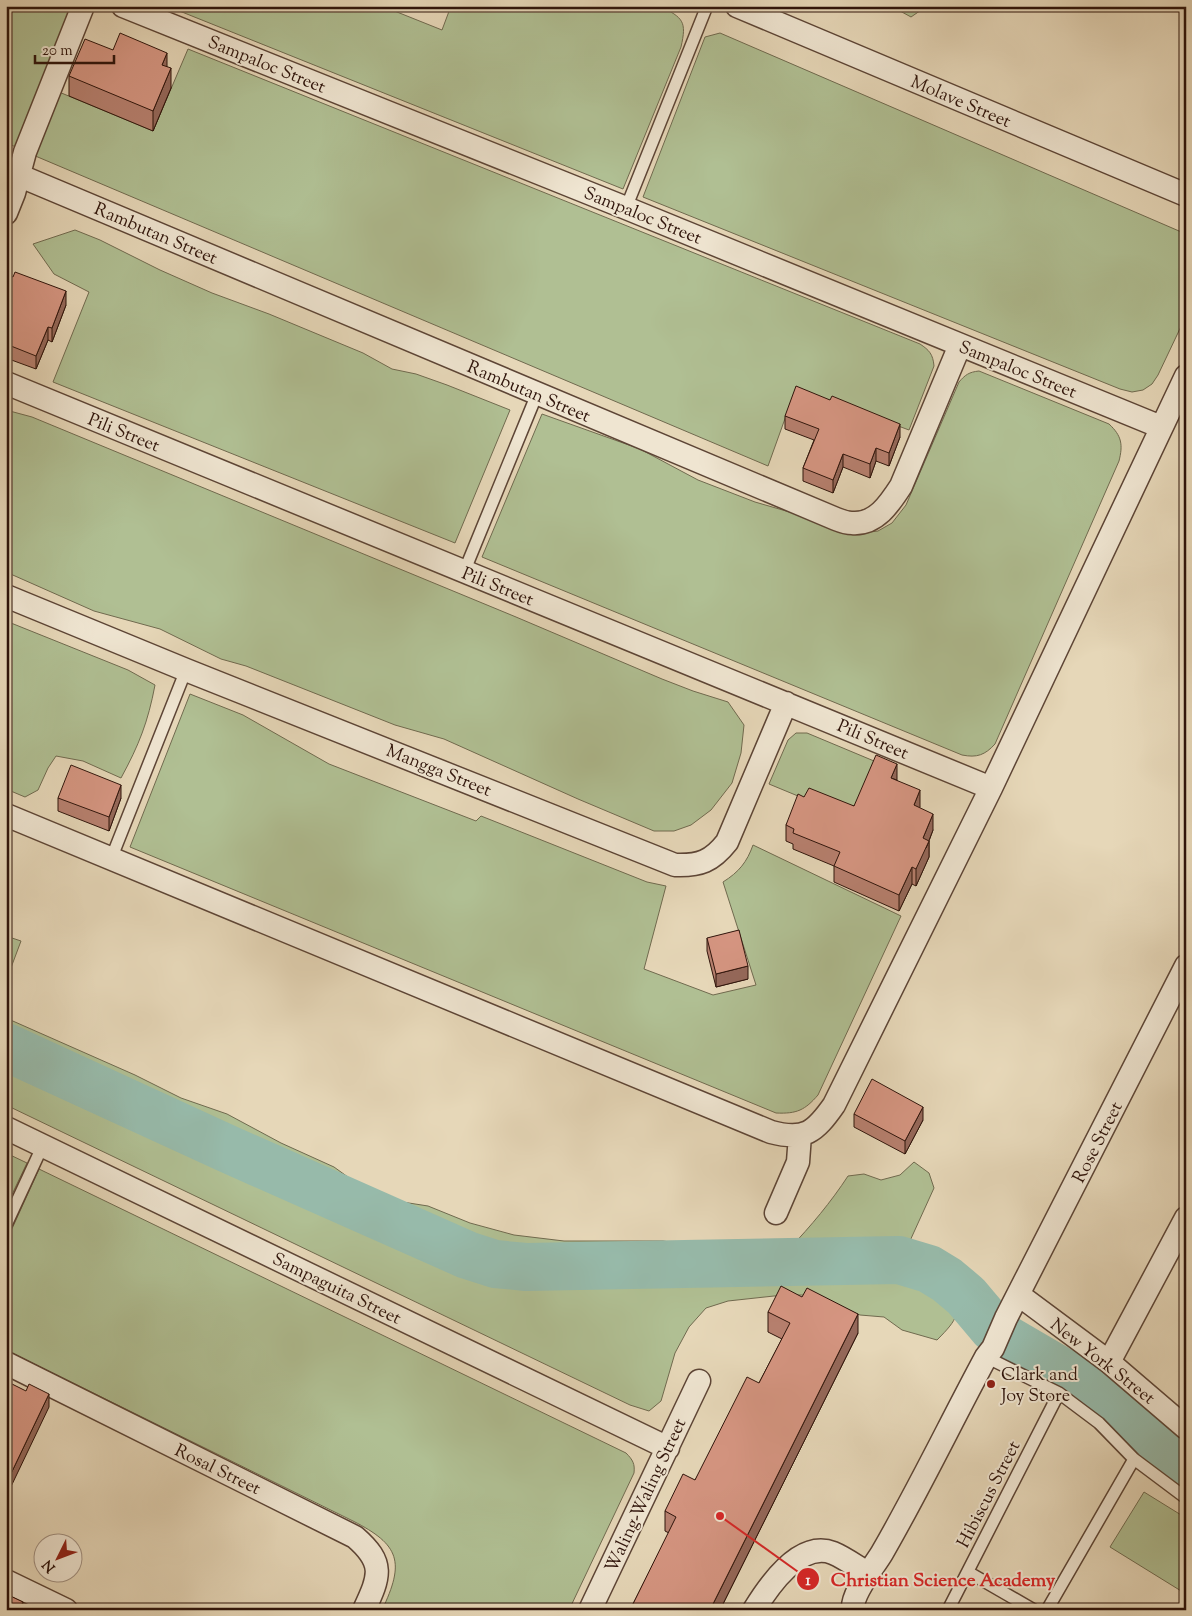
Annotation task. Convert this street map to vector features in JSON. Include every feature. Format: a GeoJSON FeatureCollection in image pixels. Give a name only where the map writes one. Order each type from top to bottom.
{"type":"FeatureCollection","features":[{"type":"Feature","properties":{"kind":"street"},"geometry":{"type":"LineString","coordinates":[[6,213],[14,193],[13,173],[25,152],[83,6]]}},
{"type":"Feature","properties":{"kind":"street","name":"Sampaloc Street"},"geometry":{"type":"LineString","coordinates":[[123,6],[626,208],[1161,427]]}},
{"type":"Feature","properties":{"kind":"street","name":"Molave Street"},"geometry":{"type":"LineString","coordinates":[[736,6],[1186,195]]}},
{"type":"Feature","properties":{"kind":"street","name":"Rambutan Street"},"geometry":{"type":"LineString","coordinates":[[13,173],[537,394],[852,524],[875,518],[884,510],[901,486],[960,345]]}},
{"type":"Feature","properties":{"kind":"street"},"geometry":{"type":"LineString","coordinates":[[6,815],[771,1132],[787,1136],[800,1135],[813,1130],[824,1120],[834,1105],[991,788],[1186,376]]}},
{"type":"Feature","properties":{"kind":"street","name":"Pili Street"},"geometry":{"type":"LineString","coordinates":[[6,383],[991,788]]}},
{"type":"Feature","properties":{"kind":"street","name":"Mangga Street"},"geometry":{"type":"LineString","coordinates":[[6,596],[186,670],[676,865],[692,866],[706,861],[719,853],[727,842],[786,703]]}},
{"type":"Feature","properties":{"kind":"street","name":"Rose Street"},"geometry":{"type":"LineString","coordinates":[[853,1610],[852,1603],[855,1594],[869,1574],[989,1352],[1186,966]]}},
{"type":"Feature","properties":{"kind":"street","name":"Sampaguita Street"},"geometry":{"type":"LineString","coordinates":[[6,1128],[668,1448]]}},
{"type":"Feature","properties":{"kind":"street"},"geometry":{"type":"LineString","coordinates":[[776,1212],[798,1162],[800,1135]]}},
{"type":"Feature","properties":{"kind":"street"},"geometry":{"type":"LineString","coordinates":[[1109,1362],[1186,1218]]}},
{"type":"Feature","properties":{"kind":"street","name":"New York Street"},"geometry":{"type":"LineString","coordinates":[[1019,1295],[1109,1362],[1186,1428]]}},
{"type":"Feature","properties":{"kind":"street","name":"Rosal Street"},"geometry":{"type":"LineString","coordinates":[[6,1363],[355,1537],[368,1548],[376,1561],[377,1576],[364,1610]]}},
{"type":"Feature","properties":{"kind":"street","name":"Waling-Waling Street"},"geometry":{"type":"LineString","coordinates":[[590,1610],[699,1381]]}},
{"type":"Feature","properties":{"kind":"street"},"geometry":{"type":"LineString","coordinates":[[754,1610],[782,1572],[812,1552],[832,1553],[869,1574]]}},
{"type":"Feature","properties":{"kind":"street"},"geometry":{"type":"LineString","coordinates":[[6,1581],[66,1610]]}},
{"type":"Feature","properties":{"kind":"lane"},"geometry":{"type":"LineString","coordinates":[[626,208],[707,6]]}},
{"type":"Feature","properties":{"kind":"lane"},"geometry":{"type":"LineString","coordinates":[[464,572],[537,394]]}},
{"type":"Feature","properties":{"kind":"lane"},"geometry":{"type":"LineString","coordinates":[[111,859],[186,670]]}},
{"type":"Feature","properties":{"kind":"lane"},"geometry":{"type":"LineString","coordinates":[[6,1225],[43,1146]]}},
{"type":"Feature","properties":{"kind":"lane"},"geometry":{"type":"LineString","coordinates":[[989,1352],[1059,1393],[1100,1423],[1134,1459],[1186,1498]]}},
{"type":"Feature","properties":{"kind":"lane","name":"Hibiscus Street"},"geometry":{"type":"LineString","coordinates":[[948,1610],[1059,1393]]}},
{"type":"Feature","properties":{"kind":"lane"},"geometry":{"type":"LineString","coordinates":[[1047,1610],[1134,1459]]}},
{"type":"Feature","properties":{"kind":"lane"},"geometry":{"type":"LineString","coordinates":[[968,1572],[1034,1610]]}},
{"type":"Feature","properties":{"kind":"green space"},"geometry":{"type":"Polygon","coordinates":[[[6,6],[69,6],[72,12],[16,147],[6,143],[6,6]]]}},
{"type":"Feature","properties":{"kind":"green space"},"geometry":{"type":"Polygon","coordinates":[[[167,6],[382,6],[442,30],[451,6],[660,6],[674,14],[681,21],[683,38],[623,189],[167,6]]]}},
{"type":"Feature","properties":{"kind":"green space"},"geometry":{"type":"Polygon","coordinates":[[[891,6],[927,6],[911,17],[891,6]]]}},
{"type":"Feature","properties":{"kind":"green space"},"geometry":{"type":"Polygon","coordinates":[[[720,33],[1186,234],[1186,316],[1152,384],[1143,390],[1132,392],[1120,389],[643,197],[705,37],[720,33]]]}},
{"type":"Feature","properties":{"kind":"green space"},"geometry":{"type":"Polygon","coordinates":[[[188,49],[920,344],[930,353],[934,366],[909,430],[796,388],[768,466],[33,155],[59,92],[153,131],[188,49]]]}},
{"type":"Feature","properties":{"kind":"green space"},"geometry":{"type":"Polygon","coordinates":[[[75,230],[212,293],[269,314],[363,353],[392,369],[416,374],[510,410],[455,543],[53,382],[89,292],[54,274],[33,244],[75,230]]]}},
{"type":"Feature","properties":{"kind":"green space"},"geometry":{"type":"Polygon","coordinates":[[[979,371],[1109,424],[1117,433],[1121,445],[1119,461],[995,744],[988,751],[980,755],[962,755],[482,557],[542,414],[640,449],[698,480],[755,502],[793,513],[826,527],[854,534],[878,531],[892,523],[906,505],[959,382],[968,374],[979,371]]]}},
{"type":"Feature","properties":{"kind":"green space"},"geometry":{"type":"Polygon","coordinates":[[[6,410],[32,417],[662,679],[728,702],[744,725],[741,753],[732,783],[711,810],[691,825],[674,831],[654,831],[444,739],[395,725],[246,666],[221,659],[160,629],[94,611],[6,572],[6,410]]]}},
{"type":"Feature","properties":{"kind":"green space"},"geometry":{"type":"Polygon","coordinates":[[[6,621],[128,670],[155,685],[142,733],[121,778],[83,761],[56,756],[38,790],[25,797],[6,789],[6,621]]]}},
{"type":"Feature","properties":{"kind":"green space"},"geometry":{"type":"Polygon","coordinates":[[[190,694],[243,715],[329,764],[476,821],[481,816],[647,882],[666,886],[644,969],[713,995],[756,985],[723,882],[742,866],[753,845],[901,916],[818,1095],[805,1108],[790,1113],[776,1113],[130,847],[190,694]]]}},
{"type":"Feature","properties":{"kind":"green space"},"geometry":{"type":"Polygon","coordinates":[[[796,733],[807,733],[874,761],[851,818],[769,784],[788,740],[796,733]]]}},
{"type":"Feature","properties":{"kind":"green space"},"geometry":{"type":"Polygon","coordinates":[[[6,936],[21,941],[6,981],[6,936]]]}},
{"type":"Feature","properties":{"kind":"green space"},"geometry":{"type":"Polygon","coordinates":[[[6,1018],[135,1075],[181,1098],[227,1114],[281,1143],[334,1167],[377,1198],[428,1206],[470,1223],[514,1235],[564,1241],[663,1241],[697,1246],[767,1251],[789,1249],[820,1214],[848,1176],[864,1174],[881,1180],[900,1175],[914,1162],[929,1173],[934,1188],[909,1243],[933,1267],[959,1285],[956,1315],[954,1321],[937,1340],[902,1330],[884,1317],[860,1315],[816,1296],[774,1296],[728,1301],[706,1308],[689,1327],[675,1353],[661,1401],[649,1411],[630,1405],[6,1105],[6,1018]]]}},
{"type":"Feature","properties":{"kind":"green space"},"geometry":{"type":"Polygon","coordinates":[[[6,1153],[27,1163],[6,1207],[6,1153]]]}},
{"type":"Feature","properties":{"kind":"green space"},"geometry":{"type":"Polygon","coordinates":[[[39,1169],[626,1453],[633,1462],[634,1473],[569,1610],[382,1610],[394,1579],[395,1567],[394,1556],[381,1538],[353,1521],[6,1350],[6,1242],[39,1169]]]}},
{"type":"Feature","properties":{"kind":"green space"},"geometry":{"type":"Polygon","coordinates":[[[1144,1492],[1186,1518],[1186,1594],[1110,1547],[1144,1492]]]}},
{"type":"Feature","properties":{"kind":"building"},"geometry":{"type":"Polygon","coordinates":[[[120,33],[167,53],[162,65],[171,68],[153,111],[69,76],[85,39],[113,50],[120,33]]]}},
{"type":"Feature","properties":{"kind":"building"},"geometry":{"type":"Polygon","coordinates":[[[15,272],[66,291],[52,328],[48,327],[36,356],[6,344],[6,274],[13,277],[15,272]]]}},
{"type":"Feature","properties":{"kind":"building"},"geometry":{"type":"Polygon","coordinates":[[[796,386],[830,400],[832,396],[900,424],[889,453],[876,448],[870,464],[843,454],[833,480],[803,468],[819,429],[785,416],[796,386]]]}},
{"type":"Feature","properties":{"kind":"building"},"geometry":{"type":"Polygon","coordinates":[[[876,755],[897,764],[891,778],[920,790],[914,805],[933,814],[923,838],[929,841],[916,869],[912,867],[899,895],[834,866],[840,852],[793,833],[794,829],[786,825],[798,794],[804,797],[809,788],[854,806],[876,755]]]}},
{"type":"Feature","properties":{"kind":"building"},"geometry":{"type":"Polygon","coordinates":[[[71,765],[121,785],[109,817],[58,798],[71,765]]]}},
{"type":"Feature","properties":{"kind":"building"},"geometry":{"type":"Polygon","coordinates":[[[739,930],[748,966],[716,974],[707,938],[739,930]]]}},
{"type":"Feature","properties":{"kind":"building"},"geometry":{"type":"Polygon","coordinates":[[[872,1079],[923,1107],[905,1141],[854,1114],[872,1079]]]}},
{"type":"Feature","properties":{"kind":"building"},"geometry":{"type":"Polygon","coordinates":[[[781,1286],[802,1297],[807,1288],[858,1314],[710,1610],[630,1610],[676,1517],[665,1511],[683,1474],[695,1480],[747,1377],[759,1383],[790,1323],[768,1312],[781,1286]]]}},
{"type":"Feature","properties":{"kind":"building"},"geometry":{"type":"Polygon","coordinates":[[[6,1381],[26,1391],[29,1384],[49,1394],[6,1484],[6,1381]]]}},
{"type":"Feature","properties":{"kind":"building"},"geometry":{"type":"Polygon","coordinates":[[[6,1594],[23,1602],[19,1610],[6,1610],[6,1594]]]}},
{"type":"Feature","properties":{"kind":"waterway"},"geometry":{"type":"LineString","coordinates":[[6,1047],[228,1149],[467,1255],[495,1264],[526,1267],[899,1260],[929,1269],[947,1280],[966,1296],[993,1328],[1006,1339],[1090,1388],[1186,1473]]}},
{"type":"Feature","properties":{"kind":"place","name":"Clark and Joy Store"},"geometry":{"type":"Point","coordinates":[991,1384]}},
{"type":"Feature","properties":{"kind":"place","name":"Christian Science Academy"},"geometry":{"type":"Point","coordinates":[720,1516]}}]}
